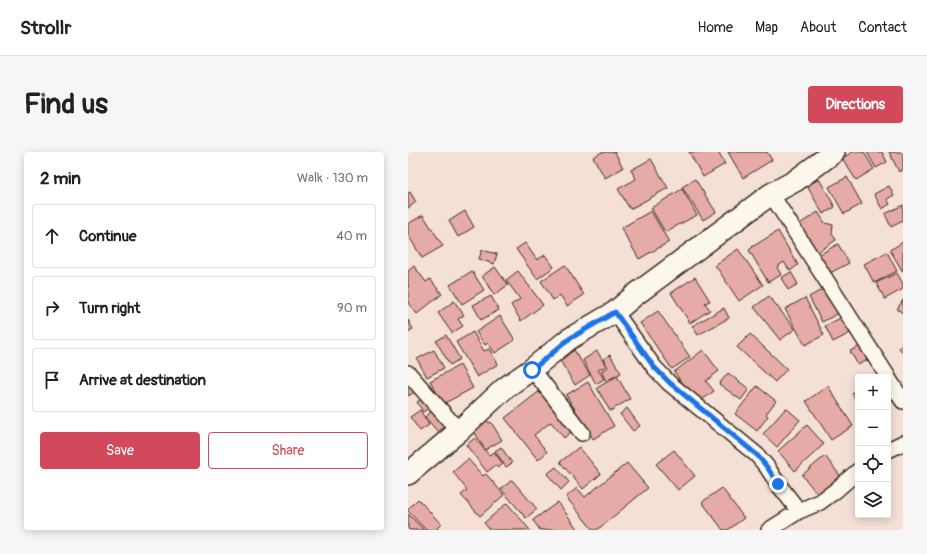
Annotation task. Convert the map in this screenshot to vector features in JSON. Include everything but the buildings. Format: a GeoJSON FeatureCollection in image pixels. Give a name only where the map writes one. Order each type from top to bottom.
{"type":"FeatureCollection","features":[{"type":"Feature","properties":{"kind":"street"},"geometry":{"type":"LineString","coordinates":[[408,474],[459,431],[505,388],[532,370],[569,339],[615,312],[635,295],[771,194],[795,182],[834,152]]}},
{"type":"Feature","properties":{"kind":"street"},"geometry":{"type":"LineString","coordinates":[[771,194],[886,374]]}},
{"type":"Feature","properties":{"kind":"street"},"geometry":{"type":"LineString","coordinates":[[615,312],[654,367],[670,383],[757,455],[799,511]]}},
{"type":"Feature","properties":{"kind":"street"},"geometry":{"type":"LineString","coordinates":[[532,370],[582,433]]}},
{"type":"Feature","properties":{"kind":"street"},"geometry":{"type":"LineString","coordinates":[[408,373],[459,431]]}},
{"type":"Feature","properties":{"kind":"street"},"geometry":{"type":"LineString","coordinates":[[891,382],[903,401]]}},
{"type":"Feature","properties":{"kind":"street"},"geometry":{"type":"LineString","coordinates":[[891,449],[903,443]]}},
{"type":"Feature","properties":{"kind":"street"},"geometry":{"type":"LineString","coordinates":[[769,530],[799,511],[820,502],[855,474]]}},
{"type":"Feature","properties":{"kind":"route"},"geometry":{"type":"LineString","coordinates":[[532,370],[569,339],[615,312],[654,367],[670,383],[757,455],[778,484]]}}]}
